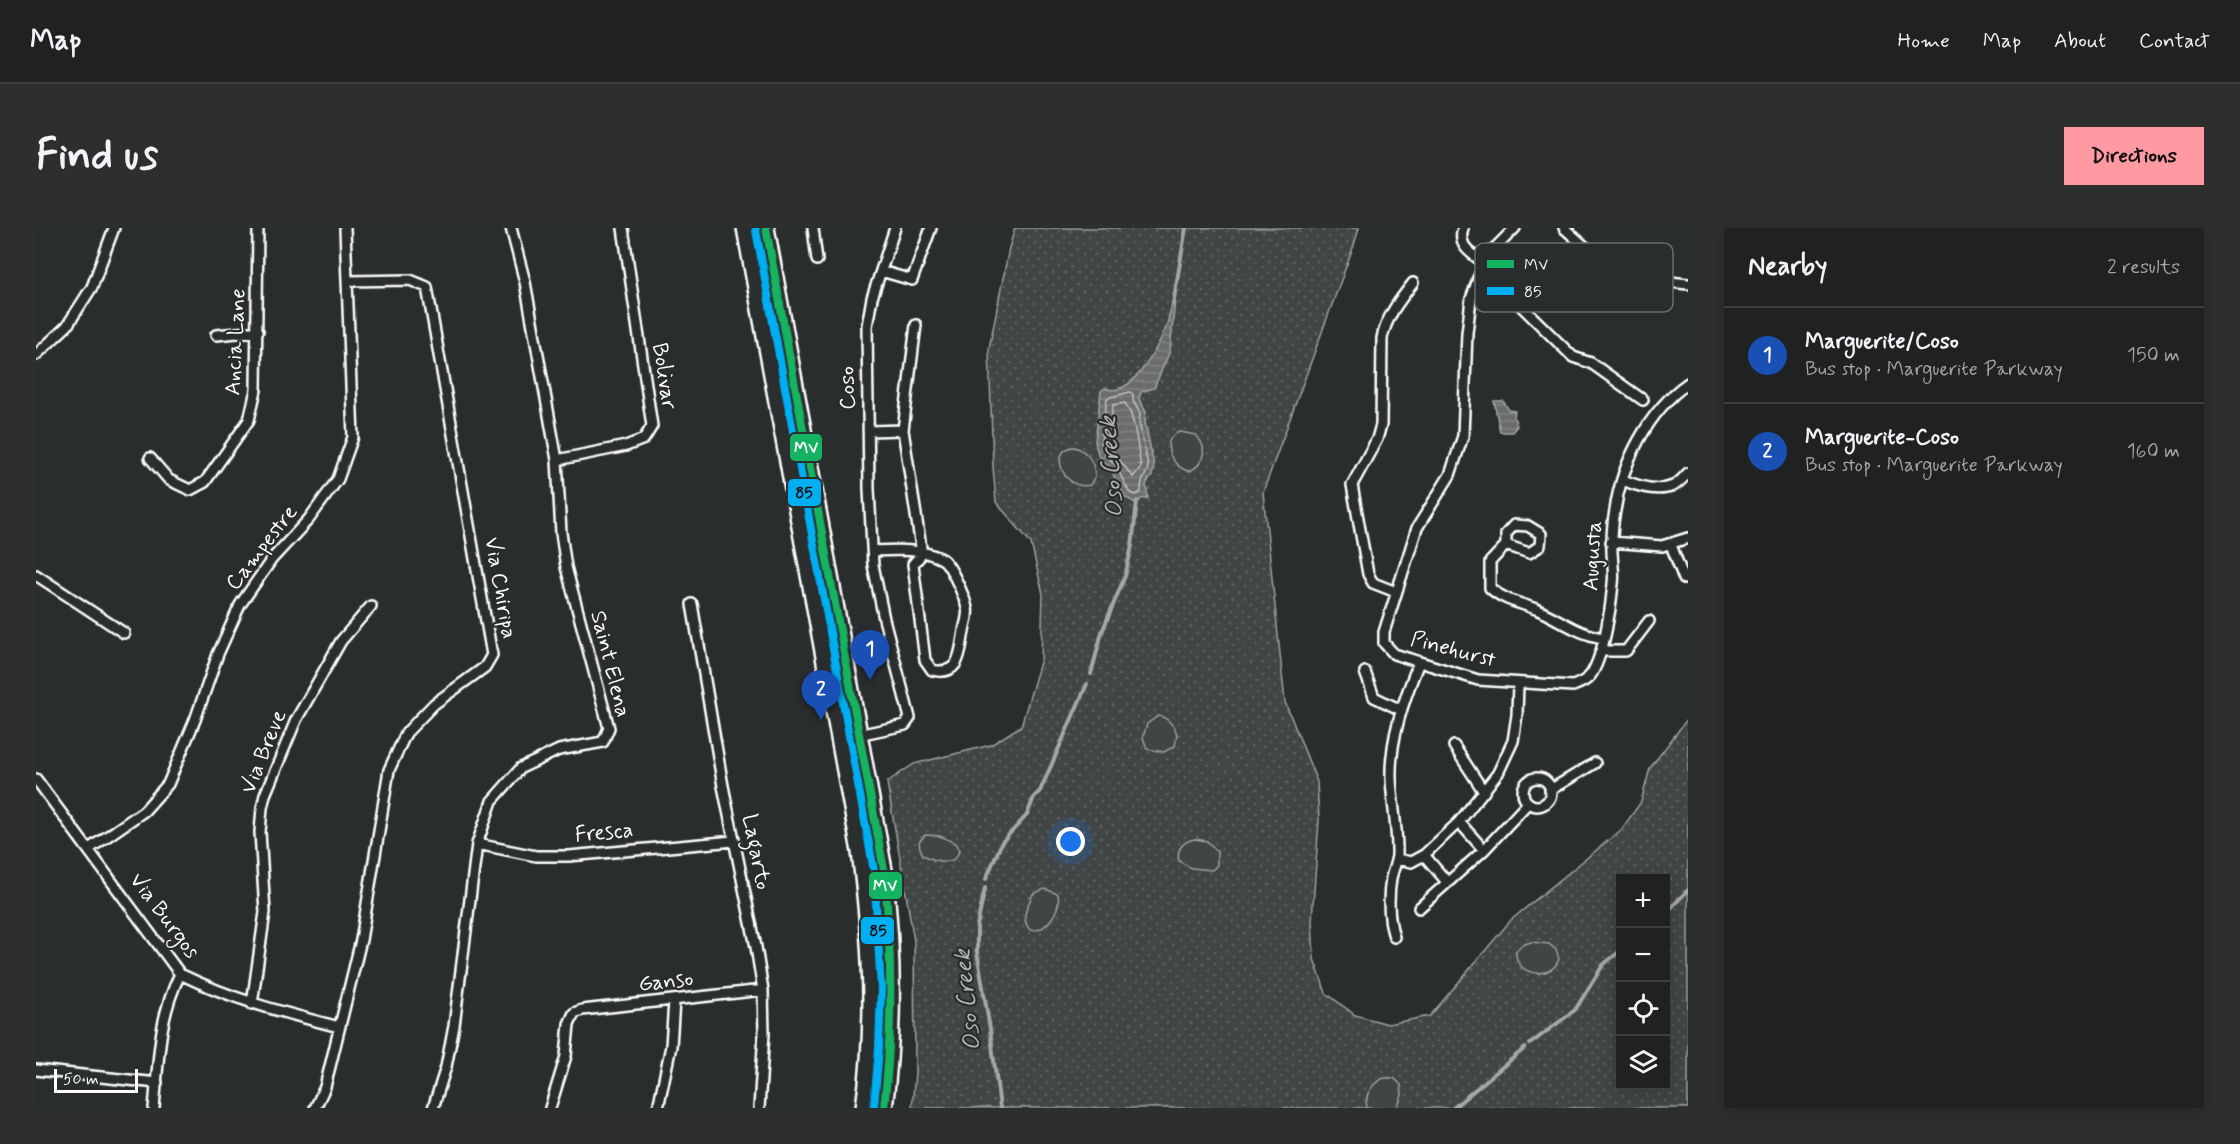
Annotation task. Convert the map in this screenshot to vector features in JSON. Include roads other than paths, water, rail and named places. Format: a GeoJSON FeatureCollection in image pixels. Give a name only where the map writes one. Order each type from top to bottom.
{"type":"FeatureCollection","features":[{"type":"Feature","properties":{"kind":"main road"},"geometry":{"type":"LineString","coordinates":[[745,228],[860,852],[871,967],[870,1035],[864,1108]]}},
{"type":"Feature","properties":{"kind":"main road"},"geometry":{"type":"LineString","coordinates":[[766,228],[884,870],[891,931],[892,1001],[889,1067],[884,1108]]}},
{"type":"Feature","properties":{"kind":"street"},"geometry":{"type":"LineString","coordinates":[[36,355],[67,326],[86,297],[114,228]]}},
{"type":"Feature","properties":{"kind":"street","name":"Ancia Lane"},"geometry":{"type":"LineString","coordinates":[[150,458],[169,480],[190,490],[205,482],[249,420],[256,390],[258,228]]}},
{"type":"Feature","properties":{"kind":"street","name":"Campestre"},"geometry":{"type":"LineString","coordinates":[[89,849],[144,811],[168,784],[195,720],[218,654],[240,605],[272,559],[309,519],[338,479],[352,437],[345,228]]}},
{"type":"Feature","properties":{"kind":"street","name":"Saint Elena"},"geometry":{"type":"LineString","coordinates":[[433,1108],[446,1067],[454,1026],[477,844],[492,801],[521,768],[559,750],[603,742],[609,728],[566,567],[561,532],[557,460],[525,282],[511,228]]}},
{"type":"Feature","properties":{"kind":"street","name":"Bolivar"},"geometry":{"type":"LineString","coordinates":[[557,460],[626,446],[644,439],[652,426],[623,228]]}},
{"type":"Feature","properties":{"kind":"street"},"geometry":{"type":"LineString","coordinates":[[813,228],[817,260]]}},
{"type":"Feature","properties":{"kind":"street","name":"Coso"},"geometry":{"type":"LineString","coordinates":[[839,739],[905,725],[910,718],[884,619],[873,551],[869,431],[867,326],[872,298],[895,228]]}},
{"type":"Feature","properties":{"kind":"street"},"geometry":{"type":"LineString","coordinates":[[880,271],[912,280],[931,228]]}},
{"type":"Feature","properties":{"kind":"street"},"geometry":{"type":"LineString","coordinates":[[1463,228],[1461,238],[1463,246],[1475,256]]}},
{"type":"Feature","properties":{"kind":"street"},"geometry":{"type":"LineString","coordinates":[[1500,243],[1515,228]]}},
{"type":"Feature","properties":{"kind":"street"},"geometry":{"type":"LineString","coordinates":[[1564,228],[1580,243]]}},
{"type":"Feature","properties":{"kind":"street","name":"Via Chiripa"},"geometry":{"type":"LineString","coordinates":[[315,1108],[325,1087],[361,940],[389,770],[406,733],[434,704],[485,667],[492,655],[427,287],[410,280],[346,281]]}},
{"type":"Feature","properties":{"kind":"street"},"geometry":{"type":"LineString","coordinates":[[1673,282],[1688,284]]}},
{"type":"Feature","properties":{"kind":"street"},"geometry":{"type":"LineString","coordinates":[[1413,283],[1392,309],[1385,326],[1382,338],[1381,425],[1377,439],[1352,485],[1368,574],[1373,583],[1396,592],[1417,528],[1449,475],[1463,436],[1467,333],[1471,298],[1475,287]]}},
{"type":"Feature","properties":{"kind":"street"},"geometry":{"type":"LineString","coordinates":[[1527,312],[1573,357],[1591,363],[1643,400]]}},
{"type":"Feature","properties":{"kind":"street"},"geometry":{"type":"LineString","coordinates":[[916,325],[903,430],[922,554]]}},
{"type":"Feature","properties":{"kind":"street"},"geometry":{"type":"LineString","coordinates":[[216,335],[258,331]]}},
{"type":"Feature","properties":{"kind":"street","name":"Augusta"},"geometry":{"type":"LineString","coordinates":[[1518,684],[1574,686],[1585,681],[1592,674],[1604,638],[1613,583],[1611,542],[1615,508],[1632,452],[1651,419],[1678,390],[1688,383]]}},
{"type":"Feature","properties":{"kind":"street"},"geometry":{"type":"LineString","coordinates":[[869,431],[903,430]]}},
{"type":"Feature","properties":{"kind":"street"},"geometry":{"type":"LineString","coordinates":[[1623,480],[1641,487],[1658,488],[1673,486],[1688,473]]}},
{"type":"Feature","properties":{"kind":"street"},"geometry":{"type":"LineString","coordinates":[[1611,542],[1662,546],[1688,538]]}},
{"type":"Feature","properties":{"kind":"street"},"geometry":{"type":"LineString","coordinates":[[1506,545],[1490,562],[1490,588],[1497,594],[1539,610],[1589,636],[1604,638]]}},
{"type":"Feature","properties":{"kind":"street"},"geometry":{"type":"LineString","coordinates":[[1671,545],[1684,579]]}},
{"type":"Feature","properties":{"kind":"street"},"geometry":{"type":"LineString","coordinates":[[873,551],[900,549],[922,554],[942,559],[948,564],[968,609],[956,665],[950,670],[941,672],[932,670],[925,660],[913,564],[922,554]]}},
{"type":"Feature","properties":{"kind":"street"},"geometry":{"type":"LineString","coordinates":[[36,575],[124,633]]}},
{"type":"Feature","properties":{"kind":"street","name":"Pinehurst"},"geometry":{"type":"LineString","coordinates":[[1396,592],[1384,632],[1384,643],[1394,654],[1478,680],[1518,684]]}},
{"type":"Feature","properties":{"kind":"street","name":"Lagarto"},"geometry":{"type":"LineString","coordinates":[[692,604],[723,786],[763,990],[764,1033],[759,1108]]}},
{"type":"Feature","properties":{"kind":"street","name":"Via Breve"},"geometry":{"type":"LineString","coordinates":[[252,1004],[265,912],[260,832],[265,795],[302,710],[341,641],[371,606]]}},
{"type":"Feature","properties":{"kind":"street"},"geometry":{"type":"LineString","coordinates":[[1601,651],[1626,651],[1649,621]]}},
{"type":"Feature","properties":{"kind":"street"},"geometry":{"type":"LineString","coordinates":[[1395,937],[1389,910],[1397,837],[1391,776],[1393,748],[1401,710],[1419,662]]}},
{"type":"Feature","properties":{"kind":"street"},"geometry":{"type":"LineString","coordinates":[[1365,672],[1374,697],[1401,710]]}},
{"type":"Feature","properties":{"kind":"street"},"geometry":{"type":"LineString","coordinates":[[1396,859],[1412,861],[1424,855],[1459,822],[1498,773],[1513,741],[1518,684]]}},
{"type":"Feature","properties":{"kind":"street"},"geometry":{"type":"LineString","coordinates":[[1454,746],[1484,792]]}},
{"type":"Feature","properties":{"kind":"street"},"geometry":{"type":"LineString","coordinates":[[1550,790],[1595,763]]}},
{"type":"Feature","properties":{"kind":"street","name":"Via Burgos"},"geometry":{"type":"LineString","coordinates":[[36,779],[180,974],[216,992],[339,1027]]}},
{"type":"Feature","properties":{"kind":"street"},"geometry":{"type":"LineString","coordinates":[[1530,780],[1545,781],[1550,790],[1550,796],[1543,804],[1528,803],[1523,790],[1530,780]]}},
{"type":"Feature","properties":{"kind":"street"},"geometry":{"type":"LineString","coordinates":[[1419,908],[1484,849],[1528,803]]}},
{"type":"Feature","properties":{"kind":"street"},"geometry":{"type":"LineString","coordinates":[[1459,822],[1484,849]]}},
{"type":"Feature","properties":{"kind":"street","name":"Fresca"},"geometry":{"type":"LineString","coordinates":[[477,844],[536,856],[569,856],[734,841]]}},
{"type":"Feature","properties":{"kind":"street"},"geometry":{"type":"LineString","coordinates":[[1424,855],[1447,882]]}},
{"type":"Feature","properties":{"kind":"street"},"geometry":{"type":"LineString","coordinates":[[154,1108],[162,1023],[180,974]]}},
{"type":"Feature","properties":{"kind":"street","name":"Ganso"},"geometry":{"type":"LineString","coordinates":[[550,1108],[566,1056],[569,1024],[573,1013],[582,1010],[763,990]]}},
{"type":"Feature","properties":{"kind":"street"},"geometry":{"type":"LineString","coordinates":[[658,1108],[671,1046],[674,1000]]}},
{"type":"Feature","properties":{"kind":"street"},"geometry":{"type":"LineString","coordinates":[[36,1070],[157,1083]]}},
{"type":"Feature","properties":{"kind":"water"},"geometry":{"type":"Polygon","coordinates":[[[1173,299],[1175,299],[1170,351],[1154,388],[1141,392],[1139,399],[1146,412],[1145,422],[1154,466],[1152,476],[1146,484],[1148,498],[1141,499],[1137,504],[1125,497],[1110,468],[1099,457],[1095,442],[1101,391],[1105,388],[1115,390],[1124,386],[1142,370],[1162,336],[1173,299]]]}},
{"type":"Feature","properties":{"kind":"water"},"geometry":{"type":"Polygon","coordinates":[[[1494,401],[1503,401],[1509,410],[1515,411],[1517,426],[1512,432],[1500,432],[1494,401]]]}},
{"type":"Feature","properties":{"kind":"waterway","name":"Oso Creek"},"geometry":{"type":"LineString","coordinates":[[1173,304],[1186,228]]}},
{"type":"Feature","properties":{"kind":"waterway","name":"Oso Creek"},"geometry":{"type":"LineString","coordinates":[[1091,674],[1102,632],[1125,576],[1132,546],[1137,501]]}},
{"type":"Feature","properties":{"kind":"waterway","name":"Oso Creek"},"geometry":{"type":"LineString","coordinates":[[986,879],[1002,842],[1027,815],[1034,797],[1040,791],[1087,684]]}},
{"type":"Feature","properties":{"kind":"waterway","name":"Oso Creek"},"geometry":{"type":"LineString","coordinates":[[985,888],[977,926],[977,952],[1000,1108]]}},
{"type":"Feature","properties":{"kind":"waterway"},"geometry":{"type":"LineString","coordinates":[[1670,909],[1688,890]]}},
{"type":"Feature","properties":{"kind":"waterway"},"geometry":{"type":"LineString","coordinates":[[1530,1044],[1575,1010],[1603,965],[1616,954]]}},
{"type":"Feature","properties":{"kind":"waterway"},"geometry":{"type":"LineString","coordinates":[[1453,1108],[1525,1048]]}},
{"type":"Feature","properties":{"kind":"place","name":"Marguerite/Coso"},"geometry":{"type":"Point","coordinates":[870,680]}},
{"type":"Feature","properties":{"kind":"place","name":"Marguerite-Coso"},"geometry":{"type":"Point","coordinates":[821,720]}}]}
